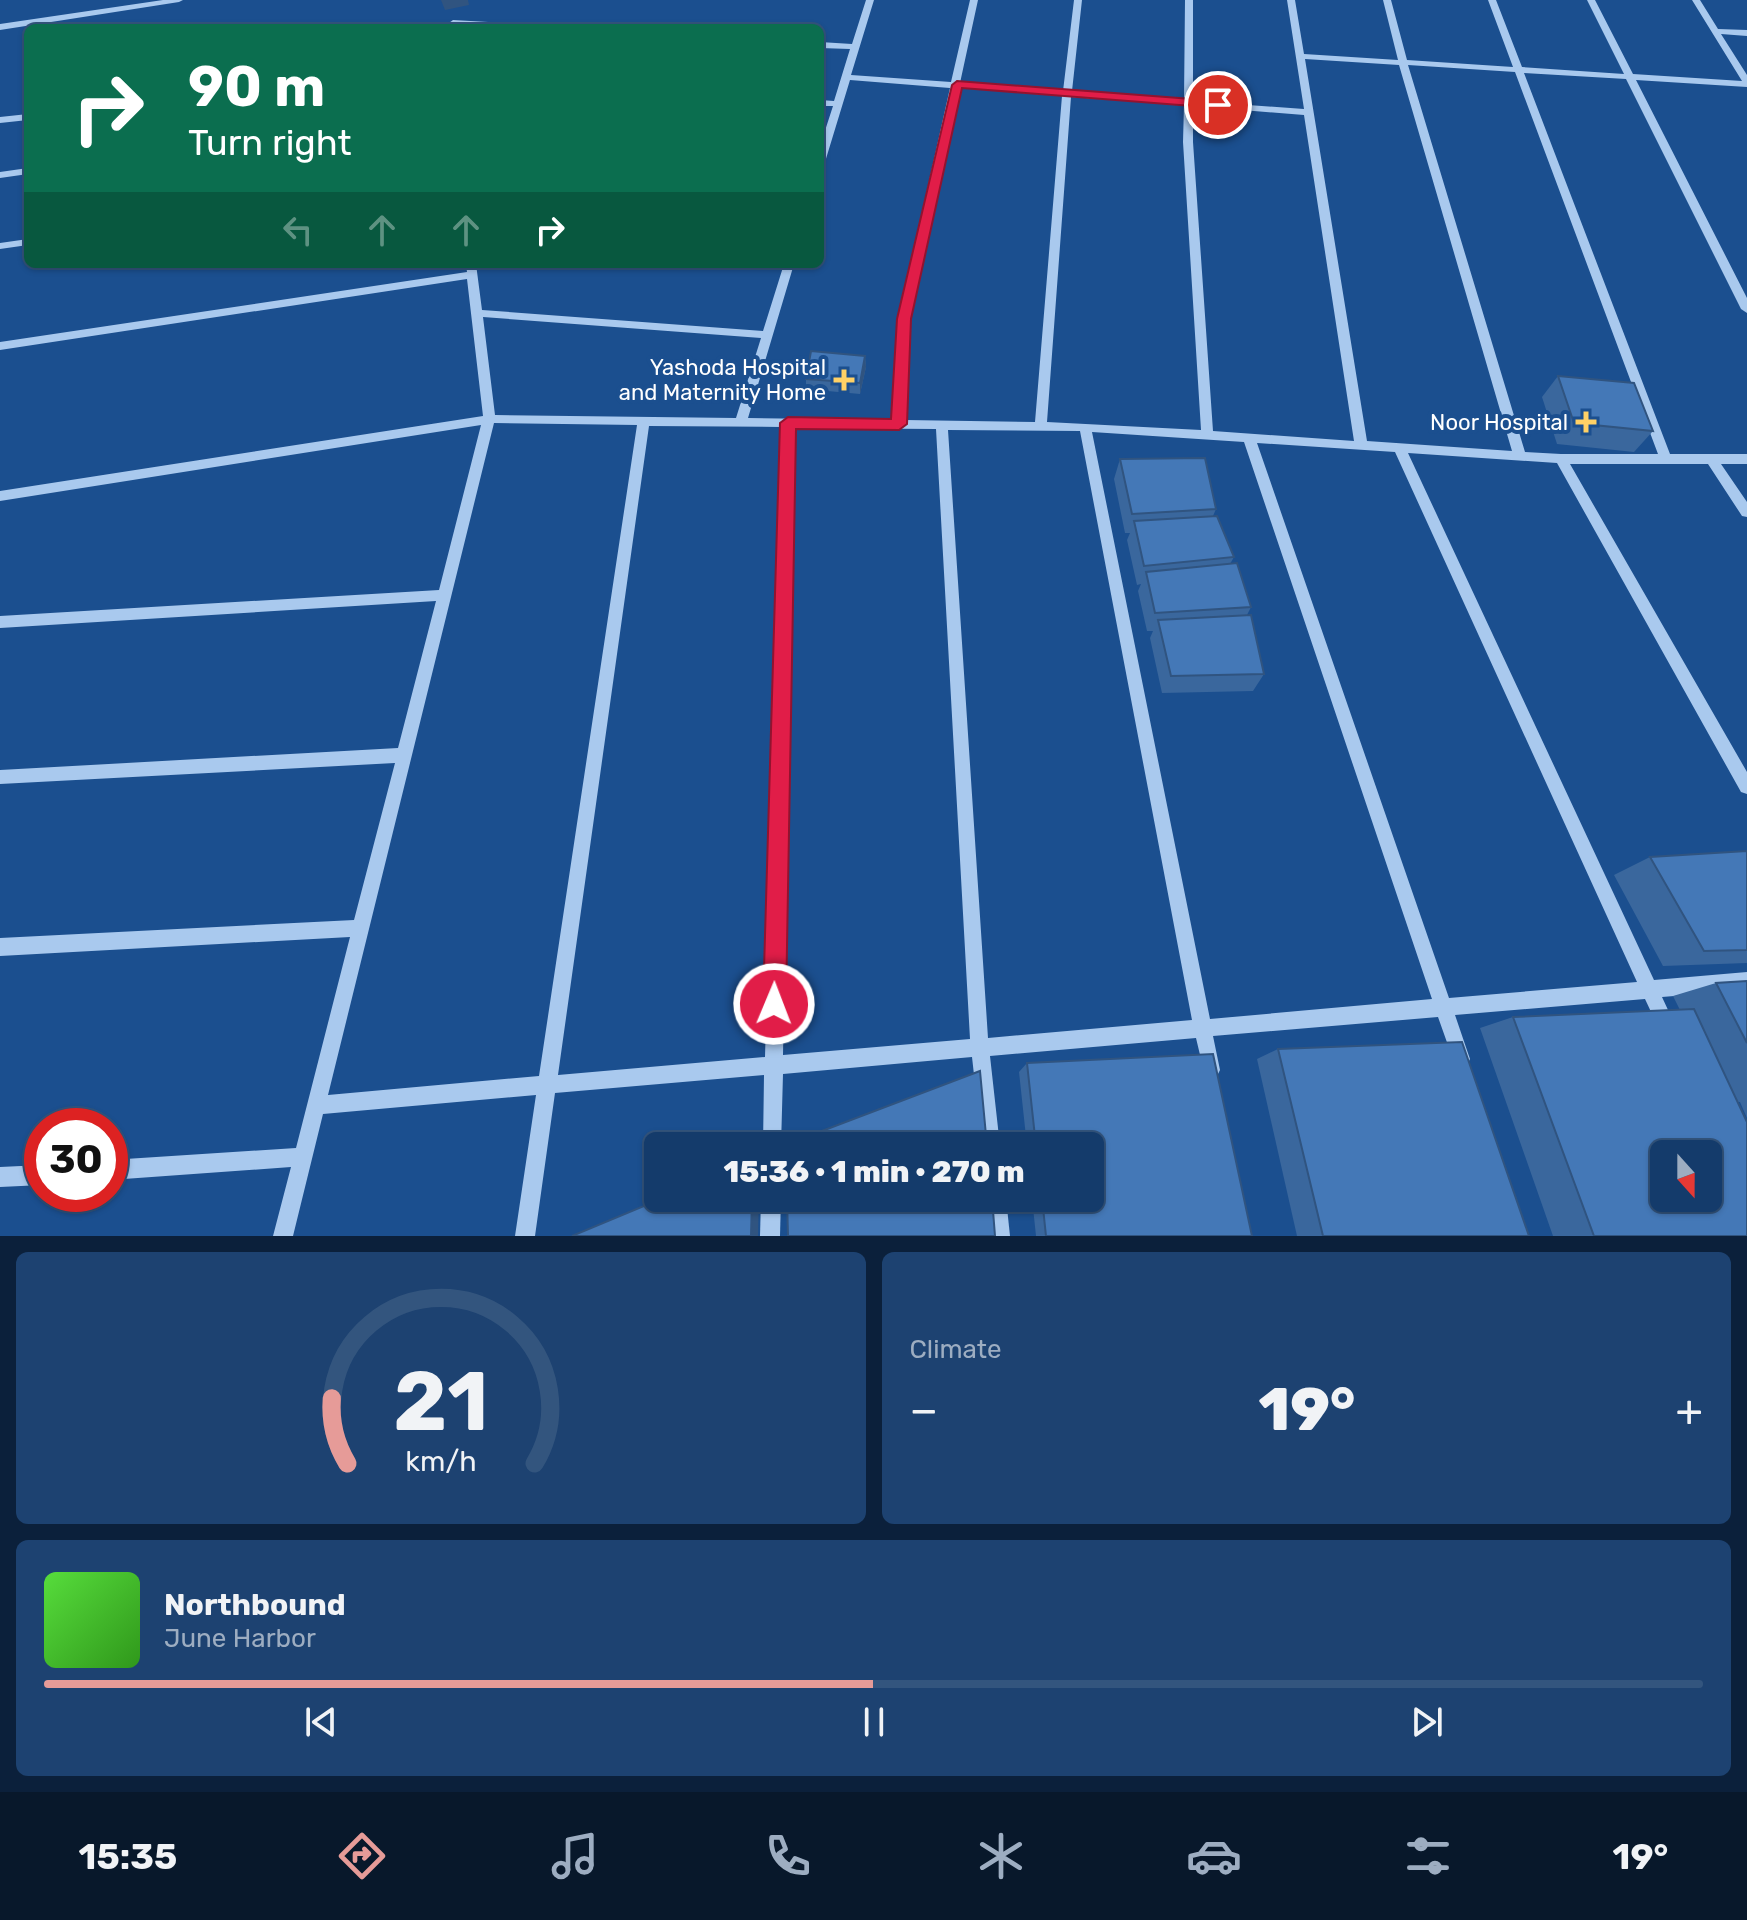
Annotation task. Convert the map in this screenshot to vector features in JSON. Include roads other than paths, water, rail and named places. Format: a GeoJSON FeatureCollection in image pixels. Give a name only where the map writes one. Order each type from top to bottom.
{"type":"FeatureCollection","features":[{"type":"Feature","properties":{"kind":"street"},"geometry":{"type":"LineString","coordinates":[[0,27],[179,0]]}},
{"type":"Feature","properties":{"kind":"street"},"geometry":{"type":"LineString","coordinates":[[824,149],[870,0]]}},
{"type":"Feature","properties":{"kind":"street"},"geometry":{"type":"LineString","coordinates":[[899,424],[904,319],[974,0]]}},
{"type":"Feature","properties":{"kind":"street"},"geometry":{"type":"LineString","coordinates":[[1041,426],[1067,93],[1078,0]]}},
{"type":"Feature","properties":{"kind":"street"},"geometry":{"type":"LineString","coordinates":[[1189,0],[1188,102],[1207,435]]}},
{"type":"Feature","properties":{"kind":"street"},"geometry":{"type":"LineString","coordinates":[[1291,0],[1361,445]]}},
{"type":"Feature","properties":{"kind":"street"},"geometry":{"type":"LineString","coordinates":[[1387,0],[1520,456]]}},
{"type":"Feature","properties":{"kind":"street"},"geometry":{"type":"LineString","coordinates":[[1492,0],[1666,459]]}},
{"type":"Feature","properties":{"kind":"street"},"geometry":{"type":"LineString","coordinates":[[1591,0],[1747,309]]}},
{"type":"Feature","properties":{"kind":"street"},"geometry":{"type":"LineString","coordinates":[[1696,0],[1747,83]]}},
{"type":"Feature","properties":{"kind":"street"},"geometry":{"type":"LineString","coordinates":[[453,23],[470,24]]}},
{"type":"Feature","properties":{"kind":"street"},"geometry":{"type":"LineString","coordinates":[[1716,31],[1747,33]]}},
{"type":"Feature","properties":{"kind":"street"},"geometry":{"type":"LineString","coordinates":[[824,45],[855,47]]}},
{"type":"Feature","properties":{"kind":"street"},"geometry":{"type":"LineString","coordinates":[[1299,56],[1747,83]]}},
{"type":"Feature","properties":{"kind":"street"},"geometry":{"type":"LineString","coordinates":[[846,77],[1308,112]]}},
{"type":"Feature","properties":{"kind":"street"},"geometry":{"type":"LineString","coordinates":[[824,103],[838,104]]}},
{"type":"Feature","properties":{"kind":"street"},"geometry":{"type":"LineString","coordinates":[[0,120],[24,117]]}},
{"type":"Feature","properties":{"kind":"street"},"geometry":{"type":"LineString","coordinates":[[0,175],[24,172]]}},
{"type":"Feature","properties":{"kind":"street"},"geometry":{"type":"LineString","coordinates":[[0,246],[24,243]]}},
{"type":"Feature","properties":{"kind":"street"},"geometry":{"type":"LineString","coordinates":[[741,422],[788,268]]}},
{"type":"Feature","properties":{"kind":"street"},"geometry":{"type":"LineString","coordinates":[[0,346],[471,270],[489,419],[283,1236]]}},
{"type":"Feature","properties":{"kind":"street"},"geometry":{"type":"LineString","coordinates":[[477,313],[767,335]]}},
{"type":"Feature","properties":{"kind":"street"},"geometry":{"type":"LineString","coordinates":[[0,496],[489,419],[1085,427],[1561,459],[1747,459]]}},
{"type":"Feature","properties":{"kind":"street"},"geometry":{"type":"LineString","coordinates":[[525,1236],[644,421]]}},
{"type":"Feature","properties":{"kind":"street"},"geometry":{"type":"LineString","coordinates":[[772,1132],[788,423]]}},
{"type":"Feature","properties":{"kind":"street"},"geometry":{"type":"LineString","coordinates":[[942,425],[980,1048],[989,1132]]}},
{"type":"Feature","properties":{"kind":"street"},"geometry":{"type":"LineString","coordinates":[[1085,427],[1215,1087]]}},
{"type":"Feature","properties":{"kind":"street"},"geometry":{"type":"LineString","coordinates":[[1249,438],[1468,1079]]}},
{"type":"Feature","properties":{"kind":"street"},"geometry":{"type":"LineString","coordinates":[[1399,448],[1675,1046]]}},
{"type":"Feature","properties":{"kind":"street"},"geometry":{"type":"LineString","coordinates":[[1561,459],[1747,787]]}},
{"type":"Feature","properties":{"kind":"street"},"geometry":{"type":"LineString","coordinates":[[1711,459],[1747,512]]}},
{"type":"Feature","properties":{"kind":"street"},"geometry":{"type":"LineString","coordinates":[[0,622],[445,595]]}},
{"type":"Feature","properties":{"kind":"street"},"geometry":{"type":"LineString","coordinates":[[0,777],[404,755]]}},
{"type":"Feature","properties":{"kind":"street"},"geometry":{"type":"LineString","coordinates":[[0,947],[360,928]]}},
{"type":"Feature","properties":{"kind":"street"},"geometry":{"type":"LineString","coordinates":[[316,1105],[1747,981]]}},
{"type":"Feature","properties":{"kind":"street"},"geometry":{"type":"LineString","coordinates":[[128,1169],[303,1157]]}},
{"type":"Feature","properties":{"kind":"street"},"geometry":{"type":"LineString","coordinates":[[0,1177],[24,1176]]}},
{"type":"Feature","properties":{"kind":"street"},"geometry":{"type":"LineString","coordinates":[[770,1236],[771,1212]]}},
{"type":"Feature","properties":{"kind":"street"},"geometry":{"type":"LineString","coordinates":[[997,1212],[1000,1236]]}},
{"type":"Feature","properties":{"kind":"place","name":"Yashoda Hospital and Maternity Home"},"geometry":{"type":"Point","coordinates":[844,380]}},
{"type":"Feature","properties":{"kind":"place","name":"Noor Hospital"},"geometry":{"type":"Point","coordinates":[1586,422]}}]}
